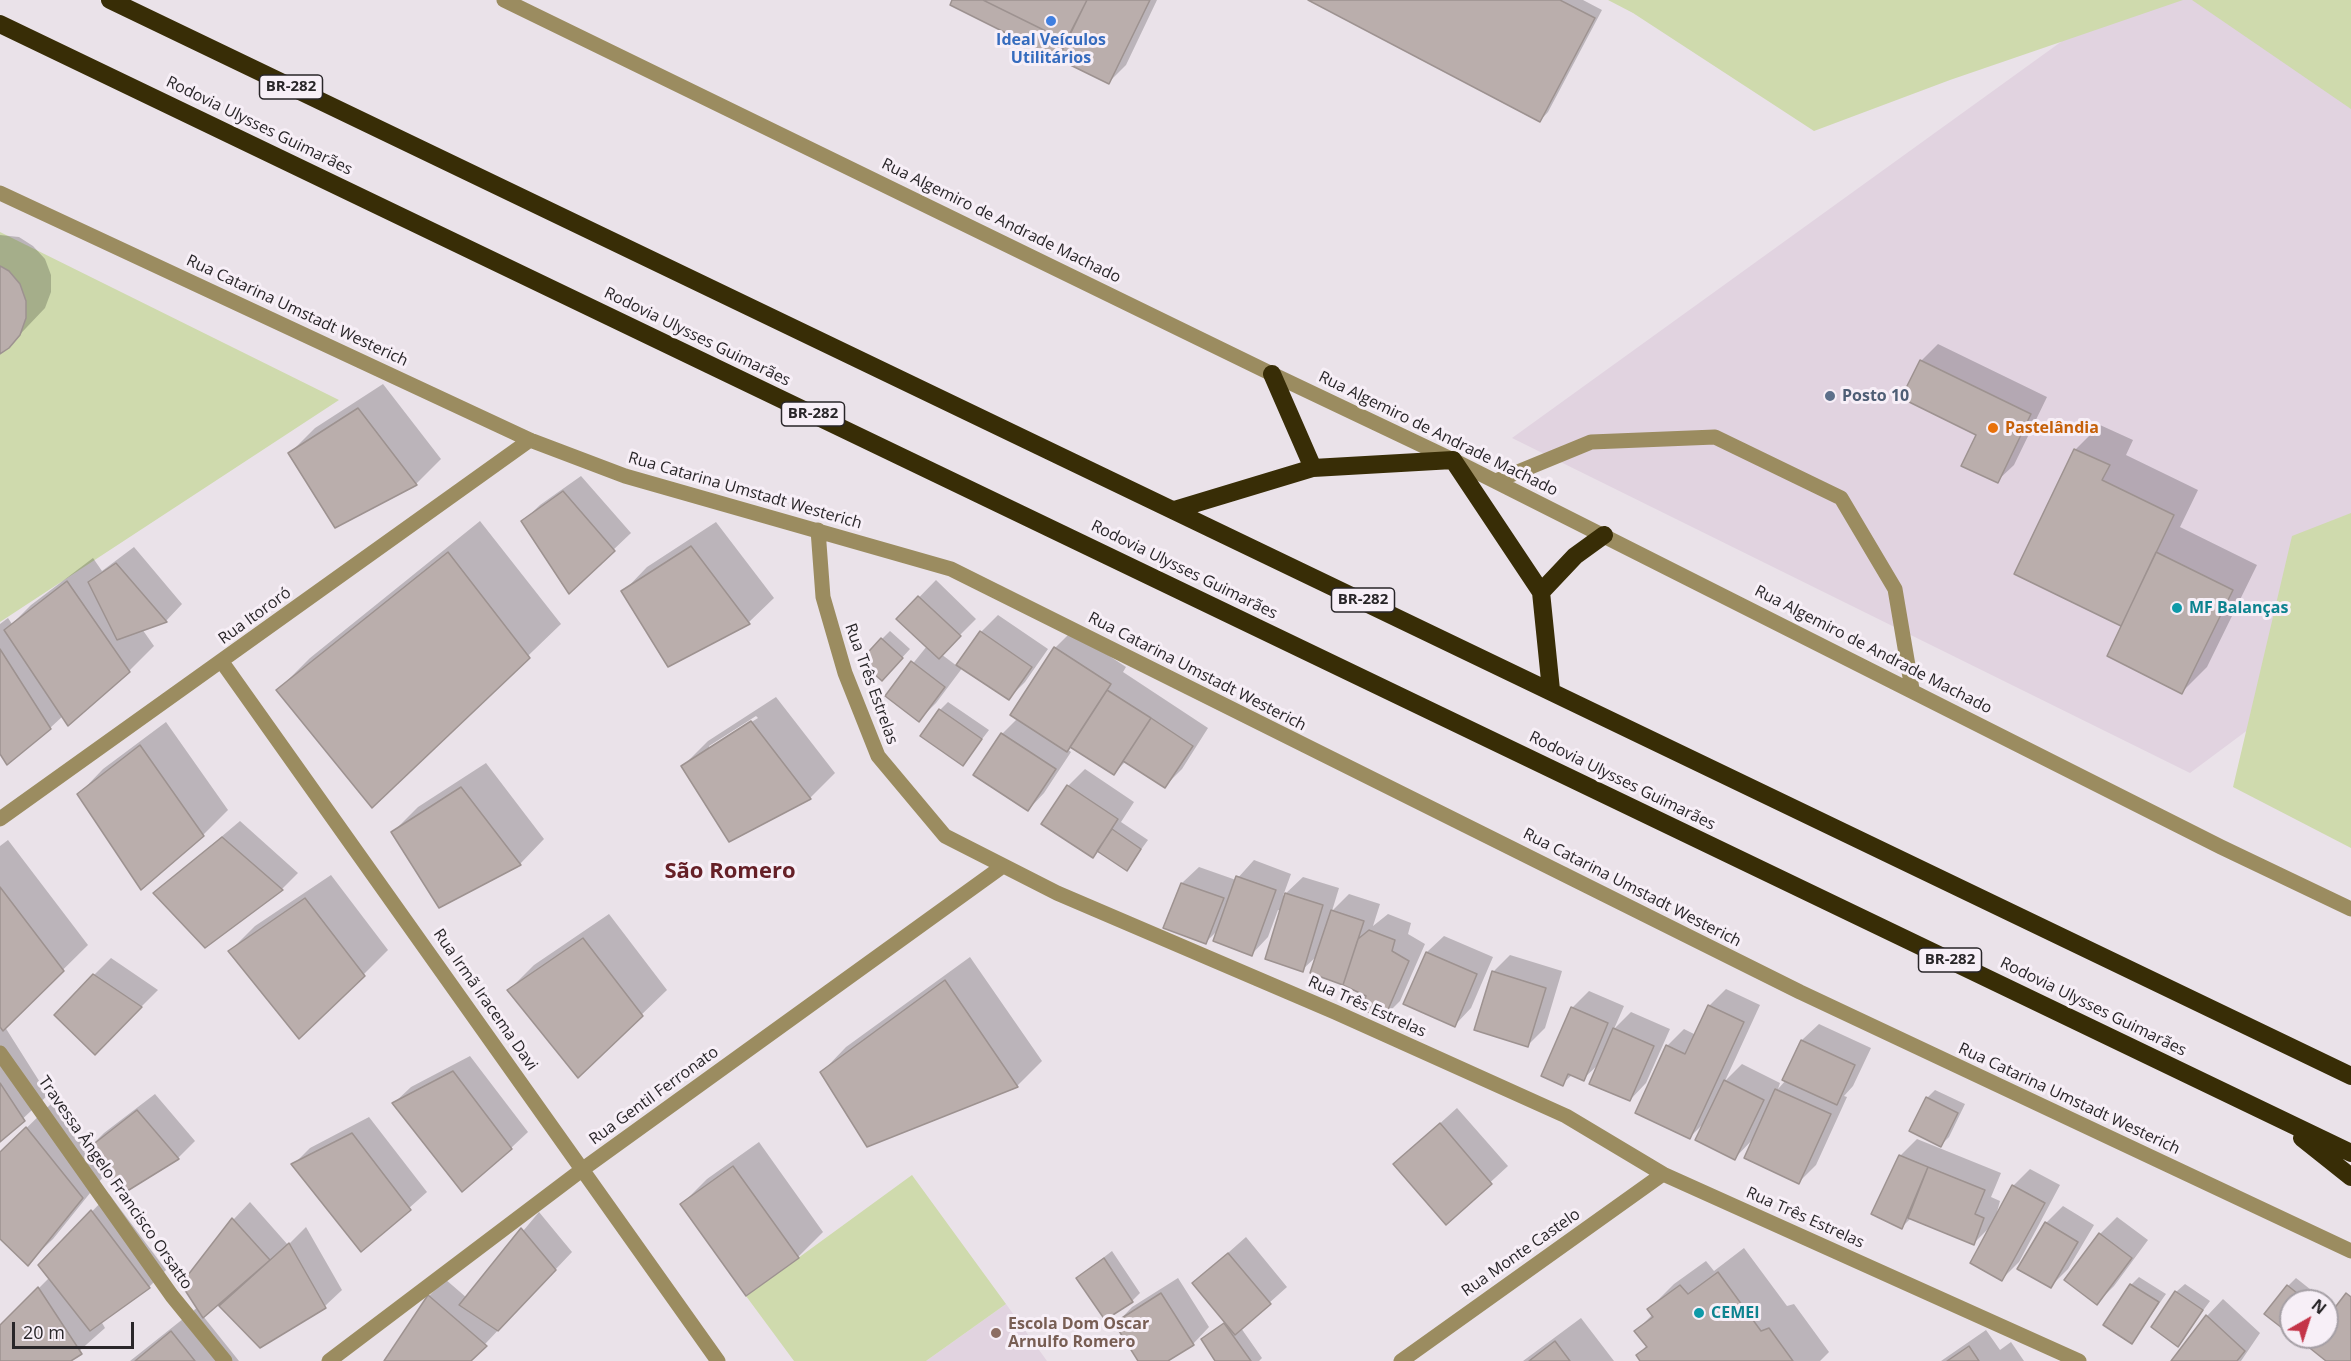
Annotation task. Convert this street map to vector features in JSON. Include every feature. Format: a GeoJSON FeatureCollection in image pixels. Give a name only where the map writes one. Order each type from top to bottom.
{"type":"FeatureCollection","features":[{"type":"Feature","properties":{"kind":"highway","name":"BR-282"},"geometry":{"type":"LineString","coordinates":[[110,0],[2351,1076]]}},
{"type":"Feature","properties":{"kind":"highway","name":"Rodovia Ulysses Guimarães"},"geometry":{"type":"LineString","coordinates":[[0,24],[2351,1153]]}},
{"type":"Feature","properties":{"kind":"highway"},"geometry":{"type":"LineString","coordinates":[[1272,374],[1314,468]]}},
{"type":"Feature","properties":{"kind":"highway"},"geometry":{"type":"LineString","coordinates":[[1174,510],[1314,468],[1453,460],[1541,592],[1551,690]]}},
{"type":"Feature","properties":{"kind":"highway"},"geometry":{"type":"LineString","coordinates":[[1541,592],[1575,556],[1605,535]]}},
{"type":"Feature","properties":{"kind":"highway"},"geometry":{"type":"LineString","coordinates":[[2275,1116],[2351,1177]]}},
{"type":"Feature","properties":{"kind":"street","name":"Rua Algemiro de Andrade Machado"},"geometry":{"type":"LineString","coordinates":[[511,2],[1272,374],[1497,481],[2222,847],[2351,909]]}},
{"type":"Feature","properties":{"kind":"street","name":"Rua Catarina Umstadt Westerich"},"geometry":{"type":"LineString","coordinates":[[0,193],[530,440],[625,476],[951,569],[1800,992],[2351,1251]]}},
{"type":"Feature","properties":{"kind":"street"},"geometry":{"type":"LineString","coordinates":[[1497,481],[1591,442],[1715,437],[1841,498],[1895,589],[1912,689]]}},
{"type":"Feature","properties":{"kind":"street","name":"Rua Itororó"},"geometry":{"type":"LineString","coordinates":[[0,819],[530,440]]}},
{"type":"Feature","properties":{"kind":"street","name":"Rua Três Estrelas"},"geometry":{"type":"LineString","coordinates":[[818,530],[823,597],[845,673],[878,756],[945,836],[1057,893],[1335,1012],[1566,1116],[1663,1174],[2079,1361]]}},
{"type":"Feature","properties":{"kind":"street","name":"Rua Irmã Iracema Davi"},"geometry":{"type":"LineString","coordinates":[[222,662],[584,1169],[718,1361]]}},
{"type":"Feature","properties":{"kind":"street","name":"Rua Gentil Ferronato"},"geometry":{"type":"LineString","coordinates":[[329,1361],[584,1169],[1003,866]]}},
{"type":"Feature","properties":{"kind":"street","name":"Travessa Ângelo Francisco Orsatto"},"geometry":{"type":"LineString","coordinates":[[0,1053],[172,1296],[225,1361]]}},
{"type":"Feature","properties":{"kind":"street","name":"Rua Monte Castelo"},"geometry":{"type":"LineString","coordinates":[[1401,1361],[1663,1174]]}},
{"type":"Feature","properties":{"kind":"shaded area"},"geometry":{"type":"Polygon","coordinates":[[[2119,0],[2351,0],[2351,653],[2190,773],[1512,438],[2119,0]]]}},
{"type":"Feature","properties":{"kind":"shaded area","name":"Escola Dom Oscar Arnulfo Romero"},"geometry":{"type":"Polygon","coordinates":[[[1006,1304],[1047,1361],[926,1361],[1006,1304]]]}},
{"type":"Feature","properties":{"kind":"green space"},"geometry":{"type":"Polygon","coordinates":[[[1608,0],[2183,0],[1950,80],[1814,131],[1633,13],[1608,0]]]}},
{"type":"Feature","properties":{"kind":"green space"},"geometry":{"type":"Polygon","coordinates":[[[2192,0],[2351,0],[2351,109],[2192,0]]]}},
{"type":"Feature","properties":{"kind":"green space"},"geometry":{"type":"Polygon","coordinates":[[[0,232],[339,400],[0,622],[0,232]]]}},
{"type":"Feature","properties":{"kind":"green space"},"geometry":{"type":"Polygon","coordinates":[[[2351,513],[2351,848],[2233,787],[2292,536],[2351,513]]]}},
{"type":"Feature","properties":{"kind":"green space"},"geometry":{"type":"Polygon","coordinates":[[[912,1175],[1006,1304],[926,1361],[794,1361],[746,1296],[912,1175]]]}},
{"type":"Feature","properties":{"kind":"building"},"geometry":{"type":"Polygon","coordinates":[[[952,0],[983,0],[1066,41],[1058,59],[950,5],[952,0]]]}},
{"type":"Feature","properties":{"kind":"building","name":"Ideal Veículos Utilitários"},"geometry":{"type":"Polygon","coordinates":[[[983,0],[1087,0],[1066,41],[983,0]]]}},
{"type":"Feature","properties":{"kind":"building"},"geometry":{"type":"Polygon","coordinates":[[[1087,0],[1150,0],[1109,84],[1058,59],[1087,0]]]}},
{"type":"Feature","properties":{"kind":"building"},"geometry":{"type":"Polygon","coordinates":[[[1308,0],[1560,0],[1595,18],[1540,122],[1308,0]]]}},
{"type":"Feature","properties":{"kind":"building"},"geometry":{"type":"Polygon","coordinates":[[[0,266],[9,271],[20,284],[26,301],[26,318],[20,335],[9,348],[0,354],[0,266]]]}},
{"type":"Feature","properties":{"kind":"building","name":"Pastelândia"},"geometry":{"type":"Polygon","coordinates":[[[1920,360],[2031,414],[1998,483],[1961,466],[1976,435],[1901,398],[1920,360]]]}},
{"type":"Feature","properties":{"kind":"building"},"geometry":{"type":"Polygon","coordinates":[[[358,408],[417,485],[335,528],[288,453],[358,408]]]}},
{"type":"Feature","properties":{"kind":"building"},"geometry":{"type":"Polygon","coordinates":[[[2074,449],[2110,465],[2102,480],[2174,515],[2121,626],[2014,574],[2074,449]]]}},
{"type":"Feature","properties":{"kind":"building"},"geometry":{"type":"Polygon","coordinates":[[[563,491],[615,551],[569,594],[521,521],[563,491]]]}},
{"type":"Feature","properties":{"kind":"building"},"geometry":{"type":"Polygon","coordinates":[[[691,546],[750,624],[668,667],[621,591],[691,546]]]}},
{"type":"Feature","properties":{"kind":"building"},"geometry":{"type":"Polygon","coordinates":[[[448,552],[530,658],[372,808],[276,690],[448,552]]]}},
{"type":"Feature","properties":{"kind":"building","name":"MF Balanças"},"geometry":{"type":"Polygon","coordinates":[[[2156,552],[2233,590],[2182,694],[2107,656],[2156,552]]]}},
{"type":"Feature","properties":{"kind":"building"},"geometry":{"type":"Polygon","coordinates":[[[116,563],[167,622],[117,640],[88,582],[116,563]]]}},
{"type":"Feature","properties":{"kind":"building"},"geometry":{"type":"Polygon","coordinates":[[[67,581],[130,672],[68,726],[4,630],[67,581]]]}},
{"type":"Feature","properties":{"kind":"building"},"geometry":{"type":"Polygon","coordinates":[[[918,596],[961,636],[939,659],[896,619],[918,596]]]}},
{"type":"Feature","properties":{"kind":"building"},"geometry":{"type":"Polygon","coordinates":[[[980,631],[1032,667],[1009,700],[956,665],[980,631]]]}},
{"type":"Feature","properties":{"kind":"building"},"geometry":{"type":"Polygon","coordinates":[[[881,638],[903,658],[882,681],[860,661],[881,638]]]}},
{"type":"Feature","properties":{"kind":"building"},"geometry":{"type":"Polygon","coordinates":[[[1054,647],[1111,684],[1067,752],[1010,715],[1054,647]]]}},
{"type":"Feature","properties":{"kind":"building"},"geometry":{"type":"Polygon","coordinates":[[[0,649],[51,729],[7,765],[0,754],[0,649]]]}},
{"type":"Feature","properties":{"kind":"building"},"geometry":{"type":"Polygon","coordinates":[[[911,661],[945,687],[919,722],[885,696],[911,661]]]}},
{"type":"Feature","properties":{"kind":"building"},"geometry":{"type":"Polygon","coordinates":[[[1107,690],[1151,718],[1114,775],[1070,747],[1107,690]]]}},
{"type":"Feature","properties":{"kind":"building"},"geometry":{"type":"Polygon","coordinates":[[[939,709],[982,739],[963,766],[920,736],[939,709]]]}},
{"type":"Feature","properties":{"kind":"building"},"geometry":{"type":"Polygon","coordinates":[[[1151,718],[1193,746],[1165,788],[1123,761],[1151,718]]]}},
{"type":"Feature","properties":{"kind":"building"},"geometry":{"type":"Polygon","coordinates":[[[751,721],[811,799],[729,842],[681,766],[751,721]]]}},
{"type":"Feature","properties":{"kind":"building"},"geometry":{"type":"Polygon","coordinates":[[[1001,733],[1056,769],[1028,811],[973,775],[1001,733]]]}},
{"type":"Feature","properties":{"kind":"building"},"geometry":{"type":"Polygon","coordinates":[[[140,745],[204,836],[141,890],[77,794],[140,745]]]}},
{"type":"Feature","properties":{"kind":"building"},"geometry":{"type":"Polygon","coordinates":[[[1067,785],[1118,819],[1093,858],[1041,824],[1067,785]]]}},
{"type":"Feature","properties":{"kind":"building"},"geometry":{"type":"Polygon","coordinates":[[[461,787],[521,865],[439,908],[391,832],[461,787]]]}},
{"type":"Feature","properties":{"kind":"building"},"geometry":{"type":"Polygon","coordinates":[[[1112,829],[1141,849],[1127,871],[1097,851],[1112,829]]]}},
{"type":"Feature","properties":{"kind":"building"},"geometry":{"type":"Polygon","coordinates":[[[222,837],[283,890],[205,948],[153,893],[222,837]]]}},
{"type":"Feature","properties":{"kind":"building"},"geometry":{"type":"Polygon","coordinates":[[[1236,876],[1276,890],[1252,956],[1213,941],[1236,876]]]}},
{"type":"Feature","properties":{"kind":"building"},"geometry":{"type":"Polygon","coordinates":[[[1181,883],[1224,898],[1206,944],[1163,928],[1181,883]]]}},
{"type":"Feature","properties":{"kind":"building"},"geometry":{"type":"Polygon","coordinates":[[[0,887],[64,971],[3,1031],[0,1027],[0,887]]]}},
{"type":"Feature","properties":{"kind":"building"},"geometry":{"type":"Polygon","coordinates":[[[1285,893],[1323,905],[1303,972],[1265,959],[1285,893]]]}},
{"type":"Feature","properties":{"kind":"building"},"geometry":{"type":"Polygon","coordinates":[[[305,898],[365,976],[299,1039],[228,951],[305,898]]]}},
{"type":"Feature","properties":{"kind":"building"},"geometry":{"type":"Polygon","coordinates":[[[1331,910],[1364,921],[1343,985],[1310,973],[1331,910]]]}},
{"type":"Feature","properties":{"kind":"building"},"geometry":{"type":"Polygon","coordinates":[[[1369,930],[1395,940],[1392,951],[1409,961],[1384,1019],[1361,1009],[1366,996],[1343,985],[1358,939],[1369,930]]]}},
{"type":"Feature","properties":{"kind":"building"},"geometry":{"type":"Polygon","coordinates":[[[583,938],[643,1016],[578,1078],[507,990],[583,938]]]}},
{"type":"Feature","properties":{"kind":"building"},"geometry":{"type":"Polygon","coordinates":[[[1426,952],[1477,974],[1455,1027],[1403,1004],[1426,952]]]}},
{"type":"Feature","properties":{"kind":"building"},"geometry":{"type":"Polygon","coordinates":[[[1492,971],[1546,988],[1528,1047],[1474,1030],[1492,971]]]}},
{"type":"Feature","properties":{"kind":"building"},"geometry":{"type":"Polygon","coordinates":[[[93,974],[142,1007],[95,1055],[54,1015],[93,974]]]}},
{"type":"Feature","properties":{"kind":"building"},"geometry":{"type":"Polygon","coordinates":[[[945,980],[1018,1087],[867,1147],[820,1072],[945,980]]]}},
{"type":"Feature","properties":{"kind":"building"},"geometry":{"type":"Polygon","coordinates":[[[1708,1005],[1744,1022],[1690,1139],[1635,1113],[1666,1045],[1685,1054],[1708,1005]]]}},
{"type":"Feature","properties":{"kind":"building"},"geometry":{"type":"Polygon","coordinates":[[[1571,1007],[1608,1023],[1584,1081],[1568,1074],[1563,1086],[1541,1076],[1571,1007]]]}},
{"type":"Feature","properties":{"kind":"building"},"geometry":{"type":"Polygon","coordinates":[[[1613,1028],[1654,1046],[1630,1101],[1589,1084],[1613,1028]]]}},
{"type":"Feature","properties":{"kind":"building"},"geometry":{"type":"Polygon","coordinates":[[[1801,1040],[1855,1065],[1837,1105],[1782,1080],[1801,1040]]]}},
{"type":"Feature","properties":{"kind":"building"},"geometry":{"type":"Polygon","coordinates":[[[453,1071],[512,1149],[462,1192],[392,1103],[453,1071]]]}},
{"type":"Feature","properties":{"kind":"building"},"geometry":{"type":"Polygon","coordinates":[[[1724,1080],[1764,1100],[1735,1160],[1695,1140],[1724,1080]]]}},
{"type":"Feature","properties":{"kind":"building"},"geometry":{"type":"Polygon","coordinates":[[[0,1083],[25,1121],[0,1142],[0,1083]]]}},
{"type":"Feature","properties":{"kind":"building"},"geometry":{"type":"Polygon","coordinates":[[[1775,1089],[1831,1114],[1799,1184],[1744,1158],[1775,1089]]]}},
{"type":"Feature","properties":{"kind":"building"},"geometry":{"type":"Polygon","coordinates":[[[1926,1097],[1958,1113],[1941,1147],[1909,1131],[1926,1097]]]}},
{"type":"Feature","properties":{"kind":"building"},"geometry":{"type":"Polygon","coordinates":[[[137,1110],[179,1159],[124,1193],[86,1150],[137,1110]]]}},
{"type":"Feature","properties":{"kind":"building"},"geometry":{"type":"Polygon","coordinates":[[[1440,1123],[1492,1184],[1446,1225],[1393,1164],[1440,1123]]]}},
{"type":"Feature","properties":{"kind":"building"},"geometry":{"type":"Polygon","coordinates":[[[26,1127],[83,1198],[28,1266],[0,1239],[0,1152],[26,1127]]]}},
{"type":"Feature","properties":{"kind":"building"},"geometry":{"type":"Polygon","coordinates":[[[352,1133],[411,1210],[361,1252],[291,1164],[352,1133]]]}},
{"type":"Feature","properties":{"kind":"building"},"geometry":{"type":"Polygon","coordinates":[[[1899,1155],[1928,1167],[1902,1229],[1871,1214],[1899,1155]]]}},
{"type":"Feature","properties":{"kind":"building"},"geometry":{"type":"Polygon","coordinates":[[[733,1166],[799,1258],[746,1296],[680,1204],[733,1166]]]}},
{"type":"Feature","properties":{"kind":"building"},"geometry":{"type":"Polygon","coordinates":[[[1928,1167],[1985,1190],[1975,1214],[1984,1218],[1974,1245],[1908,1218],[1928,1167]]]}},
{"type":"Feature","properties":{"kind":"building"},"geometry":{"type":"Polygon","coordinates":[[[2012,1185],[2045,1203],[2002,1281],[1970,1263],[2012,1185]]]}},
{"type":"Feature","properties":{"kind":"building"},"geometry":{"type":"Polygon","coordinates":[[[91,1210],[150,1288],[90,1331],[38,1265],[91,1210]]]}},
{"type":"Feature","properties":{"kind":"building"},"geometry":{"type":"Polygon","coordinates":[[[232,1218],[270,1260],[203,1318],[181,1284],[232,1218]]]}},
{"type":"Feature","properties":{"kind":"building"},"geometry":{"type":"Polygon","coordinates":[[[2045,1222],[2078,1242],[2051,1288],[2017,1269],[2045,1222]]]}},
{"type":"Feature","properties":{"kind":"building"},"geometry":{"type":"Polygon","coordinates":[[[521,1228],[556,1270],[498,1331],[459,1305],[521,1228]]]}},
{"type":"Feature","properties":{"kind":"building"},"geometry":{"type":"Polygon","coordinates":[[[2099,1233],[2132,1258],[2097,1305],[2064,1280],[2099,1233]]]}},
{"type":"Feature","properties":{"kind":"building"},"geometry":{"type":"Polygon","coordinates":[[[289,1243],[326,1308],[260,1348],[219,1306],[289,1243]]]}},
{"type":"Feature","properties":{"kind":"building"},"geometry":{"type":"Polygon","coordinates":[[[1228,1253],[1271,1304],[1235,1335],[1192,1283],[1228,1253]]]}},
{"type":"Feature","properties":{"kind":"building"},"geometry":{"type":"Polygon","coordinates":[[[1104,1258],[1133,1302],[1105,1320],[1076,1278],[1104,1258]]]}},
{"type":"Feature","properties":{"kind":"building","name":"CEMEI"},"geometry":{"type":"Polygon","coordinates":[[[1718,1272],[1761,1331],[1769,1328],[1793,1361],[1640,1361],[1636,1355],[1647,1347],[1634,1331],[1653,1317],[1647,1309],[1680,1285],[1688,1294],[1718,1272]]]}},
{"type":"Feature","properties":{"kind":"building"},"geometry":{"type":"Polygon","coordinates":[[[2130,1284],[2159,1302],[2132,1344],[2103,1325],[2130,1284]]]}},
{"type":"Feature","properties":{"kind":"building"},"geometry":{"type":"Polygon","coordinates":[[[38,1287],[82,1354],[71,1361],[0,1361],[0,1325],[38,1287]]]}},
{"type":"Feature","properties":{"kind":"building"},"geometry":{"type":"Polygon","coordinates":[[[2175,1291],[2203,1310],[2178,1347],[2151,1327],[2175,1291]]]}},
{"type":"Feature","properties":{"kind":"building"},"geometry":{"type":"Polygon","coordinates":[[[1161,1293],[1194,1345],[1168,1361],[1138,1361],[1114,1323],[1161,1293]]]}},
{"type":"Feature","properties":{"kind":"building"},"geometry":{"type":"Polygon","coordinates":[[[2346,1293],[2351,1297],[2351,1361],[2326,1361],[2311,1349],[2339,1349],[2339,1302],[2346,1293]]]}},
{"type":"Feature","properties":{"kind":"building"},"geometry":{"type":"Polygon","coordinates":[[[428,1295],[487,1346],[471,1361],[384,1361],[428,1295]]]}},
{"type":"Feature","properties":{"kind":"building"},"geometry":{"type":"Polygon","coordinates":[[[2279,1295],[2279,1326],[2264,1314],[2279,1295]]]}},
{"type":"Feature","properties":{"kind":"building"},"geometry":{"type":"Polygon","coordinates":[[[2206,1315],[2245,1351],[2237,1361],[2171,1361],[2206,1315]]]}},
{"type":"Feature","properties":{"kind":"building"},"geometry":{"type":"Polygon","coordinates":[[[1224,1323],[1251,1361],[1215,1361],[1201,1339],[1224,1323]]]}},
{"type":"Feature","properties":{"kind":"building"},"geometry":{"type":"Polygon","coordinates":[[[171,1331],[195,1361],[135,1361],[171,1331]]]}},
{"type":"Feature","properties":{"kind":"building"},"geometry":{"type":"Polygon","coordinates":[[[1555,1341],[1570,1361],[1529,1361],[1555,1341]]]}},
{"type":"Feature","properties":{"kind":"building"},"geometry":{"type":"Polygon","coordinates":[[[1969,1346],[1979,1361],[1947,1361],[1969,1346]]]}},
{"type":"Feature","properties":{"kind":"place","name":"Ideal Veículos Utilitários"},"geometry":{"type":"Point","coordinates":[1051,21]}},
{"type":"Feature","properties":{"kind":"place","name":"Posto 10"},"geometry":{"type":"Point","coordinates":[1830,396]}},
{"type":"Feature","properties":{"kind":"place","name":"Pastelândia"},"geometry":{"type":"Point","coordinates":[1993,428]}},
{"type":"Feature","properties":{"kind":"place","name":"MF Balanças"},"geometry":{"type":"Point","coordinates":[2177,608]}},
{"type":"Feature","properties":{"kind":"place","name":"CEMEI"},"geometry":{"type":"Point","coordinates":[1699,1313]}},
{"type":"Feature","properties":{"kind":"place","name":"Escola Dom Oscar Arnulfo Romero"},"geometry":{"type":"Point","coordinates":[996,1333]}},
{"type":"Feature","properties":{"kind":"district","name":"São Romero"},"geometry":{"type":"Point","coordinates":[730,872]}}]}
